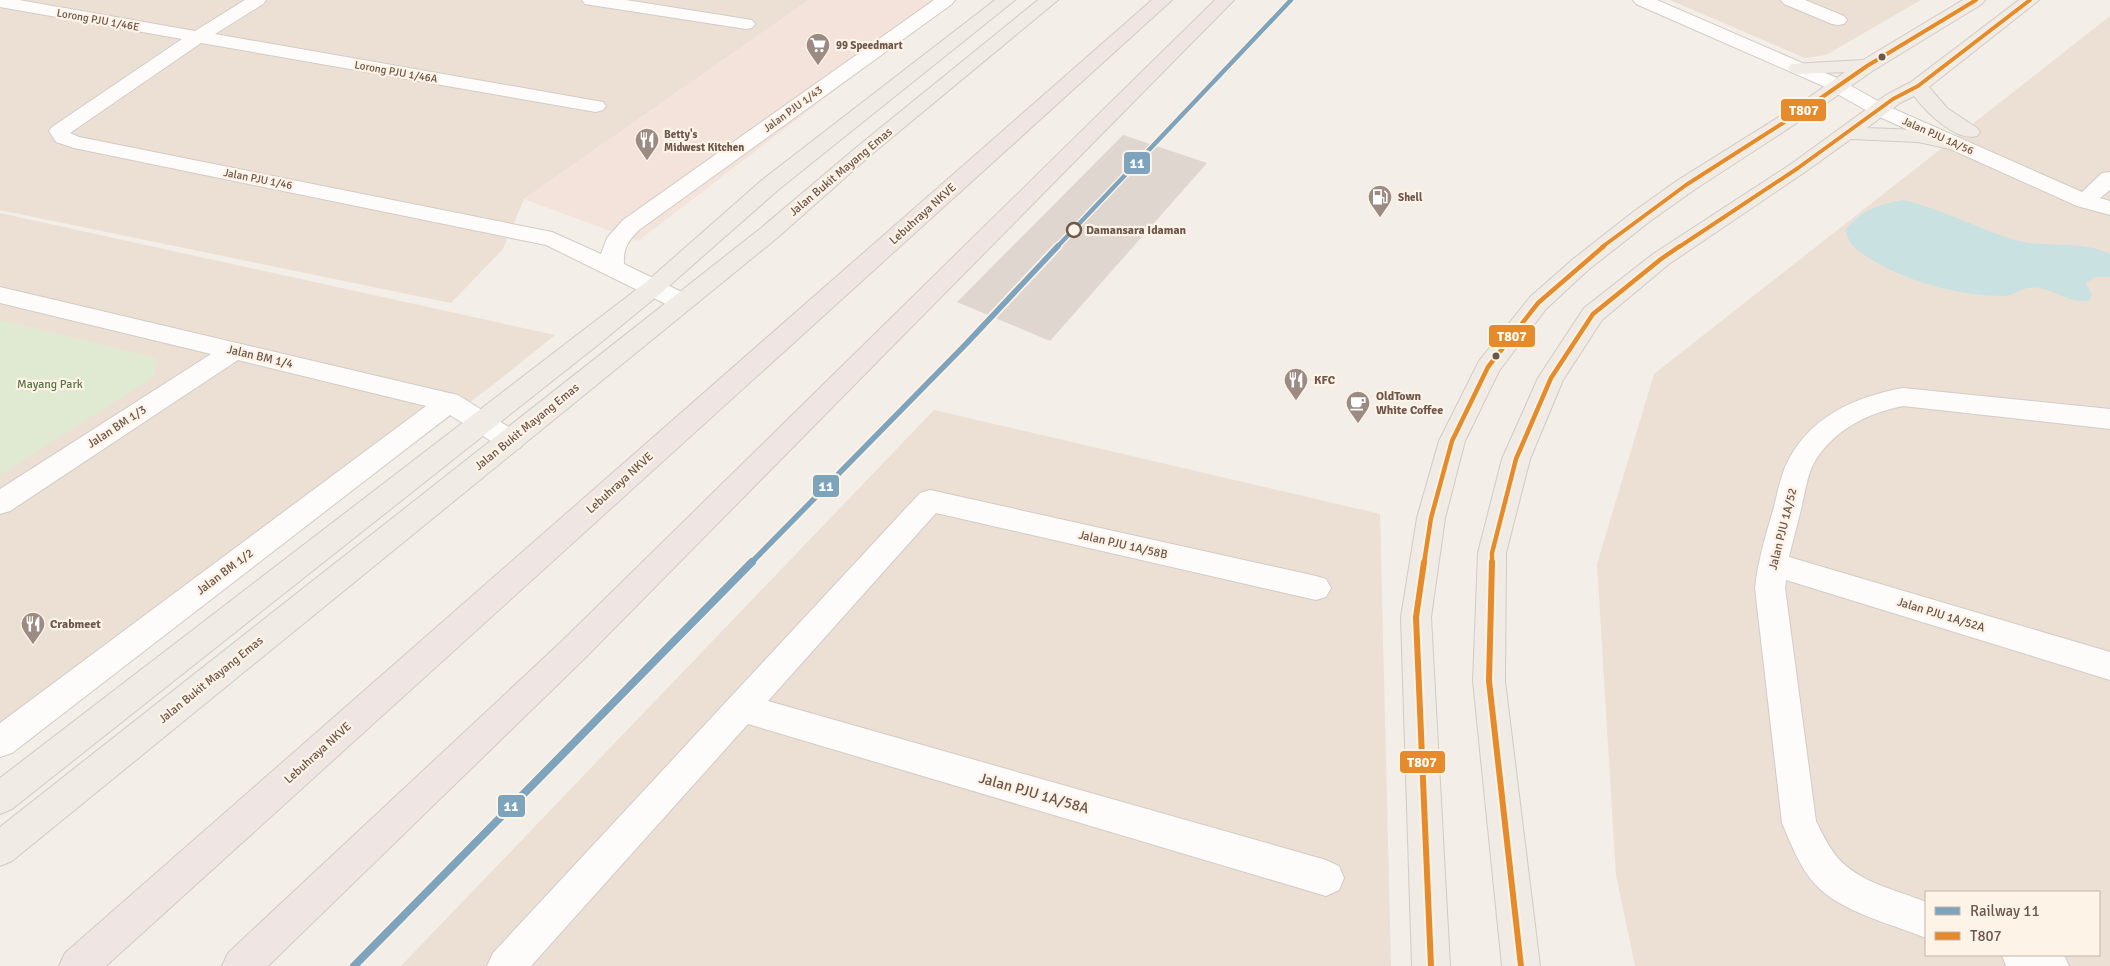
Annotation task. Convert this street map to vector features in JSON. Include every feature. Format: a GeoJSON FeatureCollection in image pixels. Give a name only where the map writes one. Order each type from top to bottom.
{"type":"FeatureCollection","features":[{"type":"Feature","properties":{"kind":"highway","name":"Lebuhraya NKVE"},"geometry":{"type":"LineString","coordinates":[[78,966],[1163,0]]}},
{"type":"Feature","properties":{"kind":"highway"},"geometry":{"type":"LineString","coordinates":[[241,966],[574,649],[1226,0]]}},
{"type":"Feature","properties":{"kind":"main road","name":"Jalan Bukit Mayang Emas"},"geometry":{"type":"LineString","coordinates":[[0,848],[511,441],[1049,0]]}},
{"type":"Feature","properties":{"kind":"main road"},"geometry":{"type":"LineString","coordinates":[[1431,966],[1416,617],[1431,518],[1452,441],[1488,367],[1545,297],[1580,265],[1649,211],[1686,185],[1805,109],[1837,84],[1976,0]]}},
{"type":"Feature","properties":{"kind":"main road"},"geometry":{"type":"LineString","coordinates":[[1521,966],[1489,681],[1492,553],[1516,459],[1552,378],[1593,314],[1661,259],[1798,168],[1885,104],[1918,86],[2030,0]]}},
{"type":"Feature","properties":{"kind":"main road"},"geometry":{"type":"LineString","coordinates":[[0,798],[653,288],[770,185],[998,2]]}},
{"type":"Feature","properties":{"kind":"main road"},"geometry":{"type":"LineString","coordinates":[[1798,68],[1867,66]]}},
{"type":"Feature","properties":{"kind":"main road"},"geometry":{"type":"LineString","coordinates":[[1798,68],[1807,81],[1810,92],[1805,109]]}},
{"type":"Feature","properties":{"kind":"main road"},"geometry":{"type":"LineString","coordinates":[[1918,86],[1926,101],[1940,113],[1962,138]]}},
{"type":"Feature","properties":{"kind":"main road"},"geometry":{"type":"LineString","coordinates":[[1845,133],[1962,138]]}},
{"type":"Feature","properties":{"kind":"street","name":"Jalan PJU 1/46"},"geometry":{"type":"LineString","coordinates":[[257,0],[196,38],[59,131],[63,138],[74,142],[552,239],[612,266],[682,302]]}},
{"type":"Feature","properties":{"kind":"street"},"geometry":{"type":"LineString","coordinates":[[591,0],[746,24]]}},
{"type":"Feature","properties":{"kind":"street","name":"Jalan PJU 1/43"},"geometry":{"type":"LineString","coordinates":[[612,266],[612,250],[619,237],[631,225],[946,0]]}},
{"type":"Feature","properties":{"kind":"street","name":"Jalan PJU 1A/56"},"geometry":{"type":"LineString","coordinates":[[1642,0],[1962,138],[2101,191],[2110,208]]}},
{"type":"Feature","properties":{"kind":"street"},"geometry":{"type":"LineString","coordinates":[[1790,0],[1838,20]]}},
{"type":"Feature","properties":{"kind":"street","name":"Lorong PJU 1/46E"},"geometry":{"type":"LineString","coordinates":[[0,2],[196,38]]}},
{"type":"Feature","properties":{"kind":"street","name":"Lorong PJU 1/46A"},"geometry":{"type":"LineString","coordinates":[[196,38],[596,106]]}},
{"type":"Feature","properties":{"kind":"street","name":"Jalan BM 1/4"},"geometry":{"type":"LineString","coordinates":[[0,295],[449,402],[511,441]]}},
{"type":"Feature","properties":{"kind":"street","name":"Jalan BM 1/3"},"geometry":{"type":"LineString","coordinates":[[0,503],[234,351]]}},
{"type":"Feature","properties":{"kind":"street","name":"Jalan PJU 1A/52"},"geometry":{"type":"LineString","coordinates":[[1925,920],[1860,894],[1830,875],[1814,852],[1799,823],[1770,588],[1772,564],[1800,464],[1809,449],[1822,434],[1850,412],[1884,399],[1903,396],[2110,419]]}},
{"type":"Feature","properties":{"kind":"street","name":"Jalan BM 1/2"},"geometry":{"type":"LineString","coordinates":[[0,742],[449,402]]}},
{"type":"Feature","properties":{"kind":"street","name":"Jalan PJU 1A/58B"},"geometry":{"type":"LineString","coordinates":[[743,708],[930,501],[1316,588]]}},
{"type":"Feature","properties":{"kind":"street","name":"Jalan PJU 1A/52A"},"geometry":{"type":"LineString","coordinates":[[1772,564],[2110,666]]}},
{"type":"Feature","properties":{"kind":"street"},"geometry":{"type":"LineString","coordinates":[[506,966],[743,708]]}},
{"type":"Feature","properties":{"kind":"street","name":"Jalan PJU 1A/58A"},"geometry":{"type":"LineString","coordinates":[[743,708],[1326,878]]}},
{"type":"Feature","properties":{"kind":"street"},"geometry":{"type":"LineString","coordinates":[[2023,956],[2050,966]]}},
{"type":"Feature","properties":{"kind":"shaded area"},"geometry":{"type":"Polygon","coordinates":[[[0,0],[809,0],[524,199],[503,249],[451,303],[0,210],[0,0]]]}},
{"type":"Feature","properties":{"kind":"shaded area"},"geometry":{"type":"Polygon","coordinates":[[[809,0],[953,0],[638,241],[524,199],[809,0]]]}},
{"type":"Feature","properties":{"kind":"shaded area"},"geometry":{"type":"Polygon","coordinates":[[[1670,0],[1921,0],[1826,55],[1805,58],[1670,0]]]}},
{"type":"Feature","properties":{"kind":"shaded area"},"geometry":{"type":"Polygon","coordinates":[[[2110,16],[2110,966],[1635,966],[1616,875],[1597,564],[1654,374],[2110,16]]]}},
{"type":"Feature","properties":{"kind":"shaded area"},"geometry":{"type":"Polygon","coordinates":[[[0,213],[555,335],[489,388],[0,754],[0,213]]]}},
{"type":"Feature","properties":{"kind":"shaded area"},"geometry":{"type":"Polygon","coordinates":[[[934,410],[1380,514],[1391,966],[401,966],[934,410]]]}},
{"type":"Feature","properties":{"kind":"green space","name":"Mayang Park"},"geometry":{"type":"Polygon","coordinates":[[[0,320],[156,358],[154,377],[0,475],[0,320]]]}},
{"type":"Feature","properties":{"kind":"water"},"geometry":{"type":"Polygon","coordinates":[[[1904,200],[2019,241],[2088,247],[2110,254],[2110,277],[2095,277],[2086,283],[2092,295],[2089,301],[2069,299],[2033,287],[2008,296],[1967,293],[1948,290],[1911,279],[1894,272],[1858,251],[1851,244],[1845,230],[1864,213],[1904,200]]]}},
{"type":"Feature","properties":{"kind":"building","name":"Damansara Idaman"},"geometry":{"type":"Polygon","coordinates":[[[1123,135],[1207,163],[1050,341],[957,302],[1123,135]]]}},
{"type":"Feature","properties":{"kind":"rail line","name":"11"},"geometry":{"type":"LineString","coordinates":[[354,966],[966,344],[1291,0]]}},
{"type":"Feature","properties":{"kind":"transit line","name":"T807"},"geometry":{"type":"LineString","coordinates":[[1431,966],[1416,617],[1431,518],[1452,441],[1488,367],[1538,303],[1580,265],[1641,217],[1686,185],[1805,109],[1867,66],[1976,0]]}},
{"type":"Feature","properties":{"kind":"transit line","name":"T807"},"geometry":{"type":"LineString","coordinates":[[1521,966],[1489,681],[1492,553],[1516,459],[1551,378],[1593,314],[1661,259],[1798,168],[1893,99],[1918,86],[2030,0]]}},
{"type":"Feature","properties":{"kind":"place","name":"99 Speedmart"},"geometry":{"type":"Point","coordinates":[818,66]}},
{"type":"Feature","properties":{"kind":"place","name":"Betty's Midwest Kitchen"},"geometry":{"type":"Point","coordinates":[647,161]}},
{"type":"Feature","properties":{"kind":"place","name":"Shell"},"geometry":{"type":"Point","coordinates":[1380,218]}},
{"type":"Feature","properties":{"kind":"place","name":"Damansara Idaman"},"geometry":{"type":"Point","coordinates":[1074,230]}},
{"type":"Feature","properties":{"kind":"place","name":"KFC"},"geometry":{"type":"Point","coordinates":[1296,401]}},
{"type":"Feature","properties":{"kind":"place","name":"OldTown White Coffee"},"geometry":{"type":"Point","coordinates":[1358,424]}},
{"type":"Feature","properties":{"kind":"place","name":"Crabmeet"},"geometry":{"type":"Point","coordinates":[33,645]}}]}
